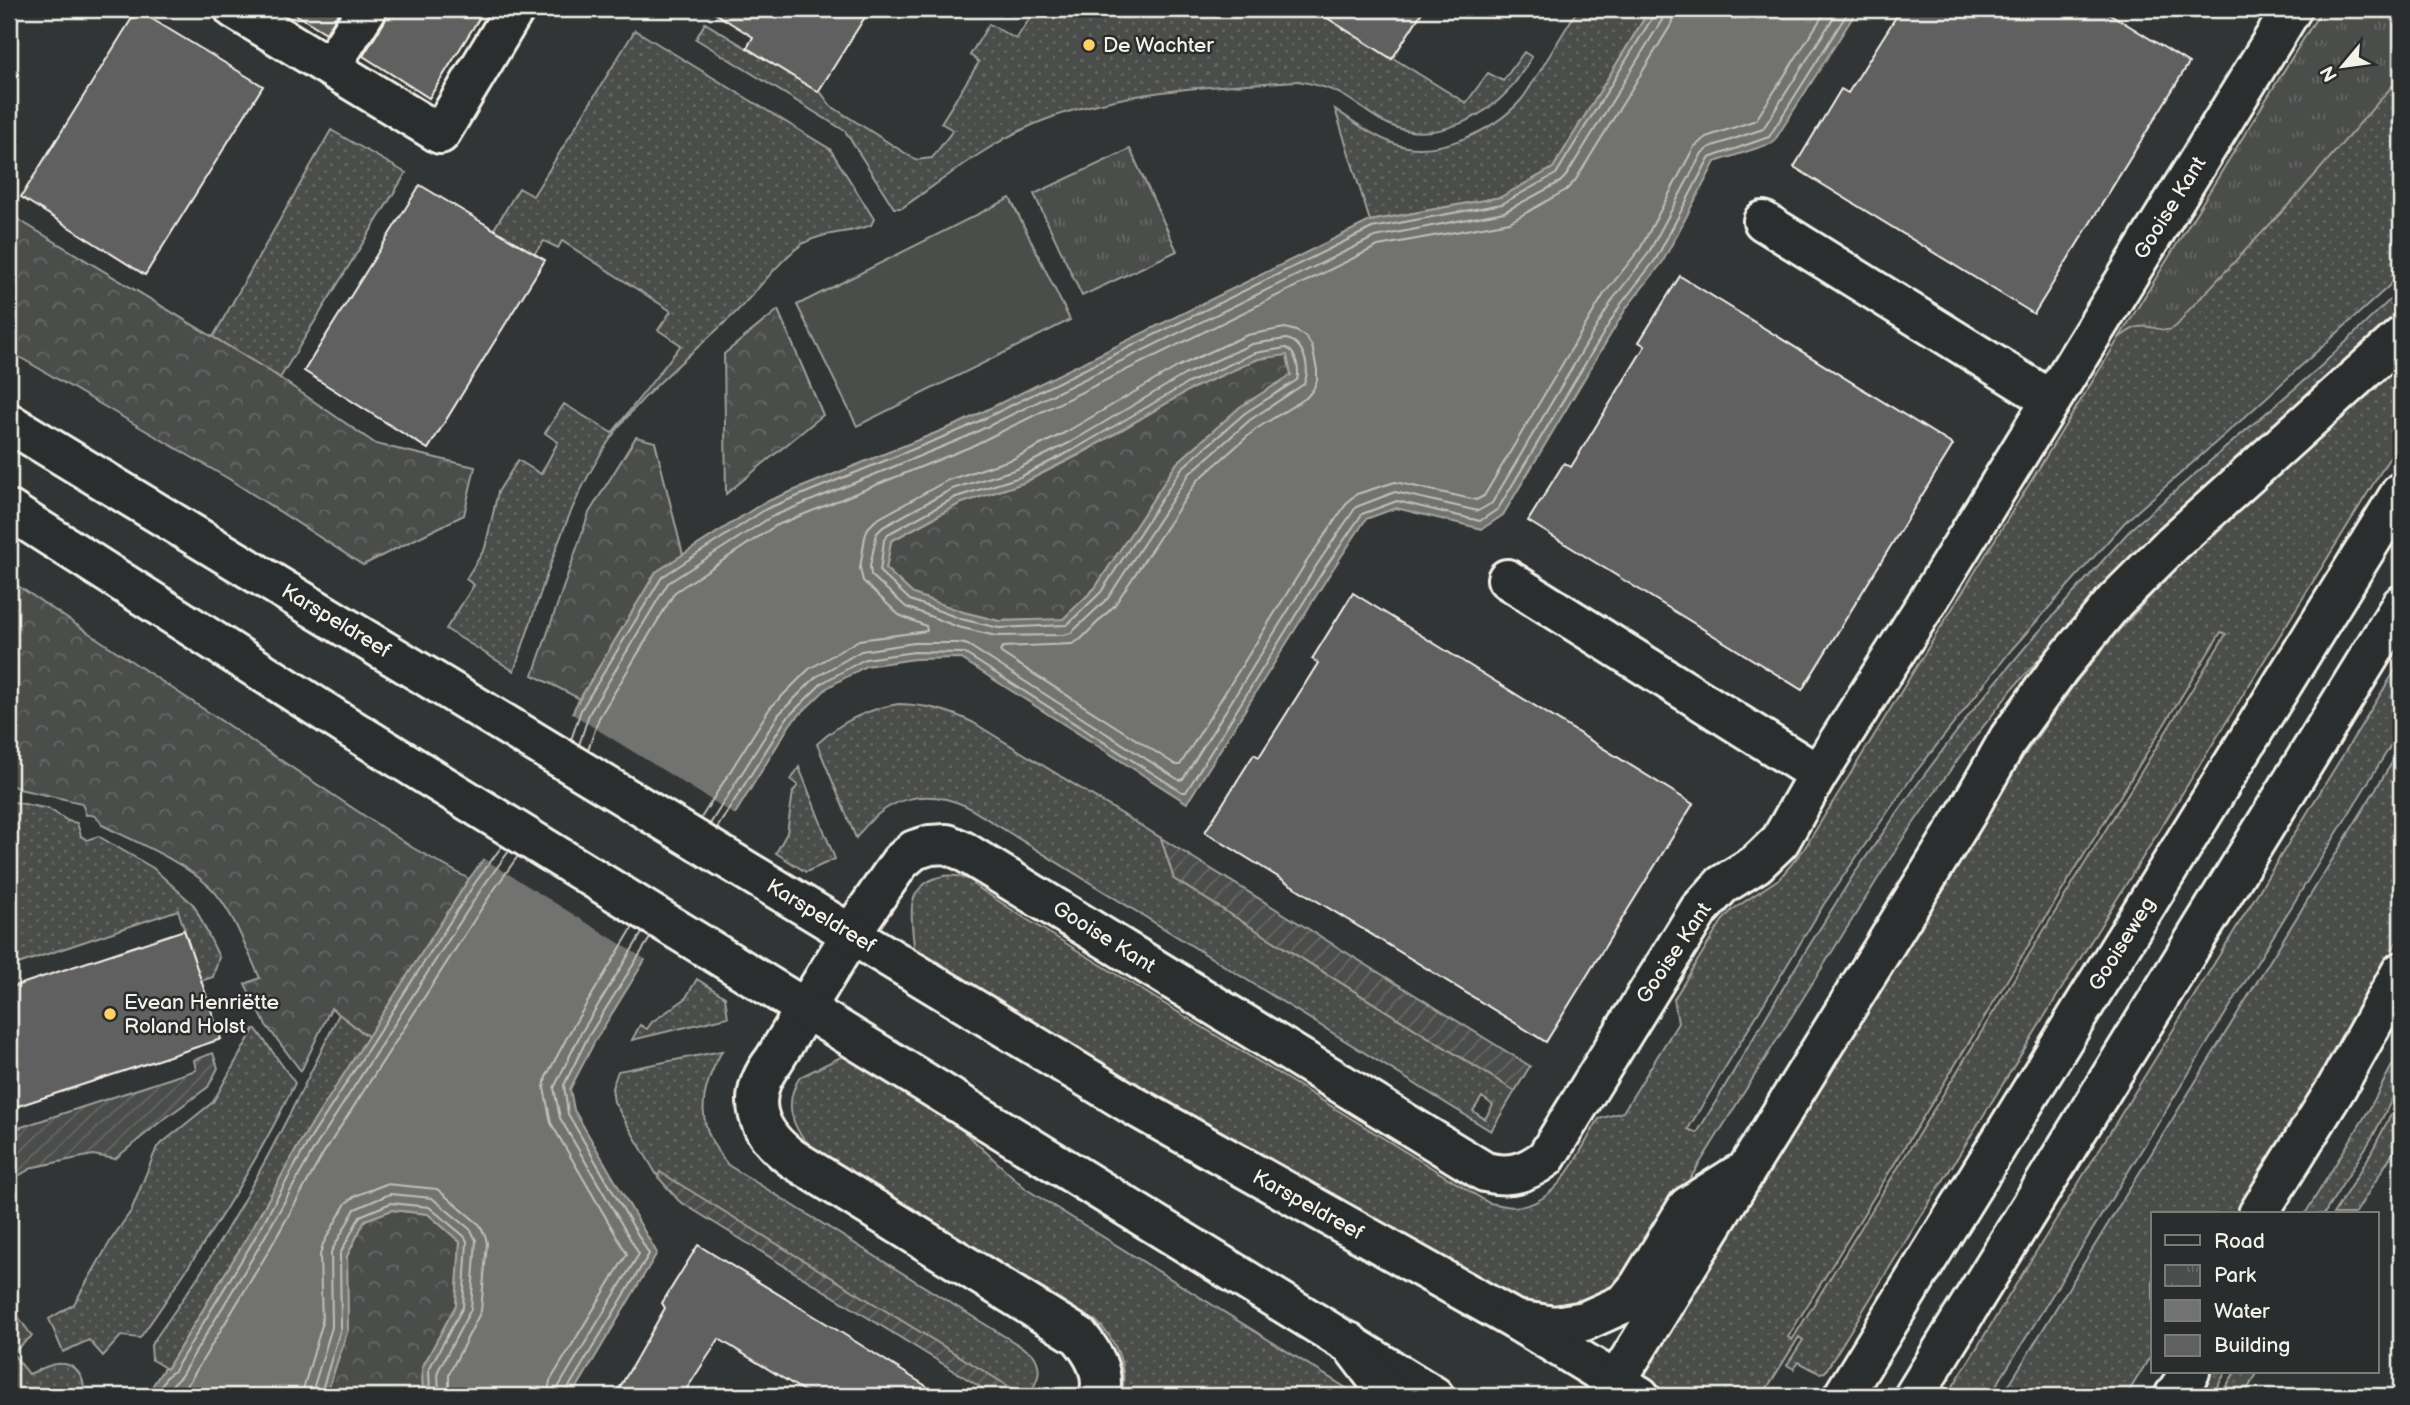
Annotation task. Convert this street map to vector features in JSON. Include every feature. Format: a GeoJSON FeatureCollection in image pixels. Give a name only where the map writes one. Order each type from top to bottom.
{"type":"FeatureCollection","features":[{"type":"Feature","properties":{"kind":"main road"},"geometry":{"type":"LineString","coordinates":[[234,9],[440,134],[516,9]]}},
{"type":"Feature","properties":{"kind":"main road"},"geometry":{"type":"LineString","coordinates":[[330,67],[367,9]]}},
{"type":"Feature","properties":{"kind":"main road","name":"Gooise Kant"},"geometry":{"type":"LineString","coordinates":[[1099,1396],[1098,1365],[1079,1336],[793,1159],[769,1138],[761,1124],[757,1091],[763,1074],[851,934],[907,855],[930,845],[947,844],[974,857],[1485,1172],[1514,1175],[1531,1169],[1546,1158],[1699,910],[1723,886],[1756,864],[1780,841],[1818,774],[1926,604],[2286,11]]}},
{"type":"Feature","properties":{"kind":"main road"},"geometry":{"type":"LineString","coordinates":[[1763,221],[2051,400]]}},
{"type":"Feature","properties":{"kind":"main road"},"geometry":{"type":"LineString","coordinates":[[1621,1392],[1746,1169],[1966,814],[2009,738],[2061,666],[2115,601],[2173,543],[2401,337]]}},
{"type":"Feature","properties":{"kind":"main road","name":"Karspeldreef"},"geometry":{"type":"LineString","coordinates":[[9,424],[1134,1106],[1515,1320],[1621,1392]]}},
{"type":"Feature","properties":{"kind":"main road","name":"Gooiseweg"},"geometry":{"type":"LineString","coordinates":[[1843,1396],[2401,492]]}},
{"type":"Feature","properties":{"kind":"main road"},"geometry":{"type":"LineString","coordinates":[[9,510],[353,730],[1434,1396]]}},
{"type":"Feature","properties":{"kind":"main road"},"geometry":{"type":"LineString","coordinates":[[1507,579],[1818,774]]}},
{"type":"Feature","properties":{"kind":"main road"},"geometry":{"type":"LineString","coordinates":[[1914,1396],[2401,605]]}},
{"type":"Feature","properties":{"kind":"main road"},"geometry":{"type":"LineString","coordinates":[[2259,1212],[2337,1087],[2401,972]]}},
{"type":"Feature","properties":{"kind":"main road"},"geometry":{"type":"LineString","coordinates":[[1515,1320],[1555,1326],[1585,1321],[1625,1303],[1639,1286],[1688,1206],[1746,1169]]}},
{"type":"Feature","properties":{"kind":"main road"},"geometry":{"type":"LineString","coordinates":[[1349,1342],[1390,1396]]}},
{"type":"Feature","properties":{"kind":"main road"},"geometry":{"type":"LineString","coordinates":[[2144,1396],[2159,1374]]}},
{"type":"Feature","properties":{"kind":"main road"},"geometry":{"type":"LineString","coordinates":[[2174,1396],[2189,1374]]}},
{"type":"Feature","properties":{"kind":"green space"},"geometry":{"type":"Polygon","coordinates":[[[1036,9],[1313,9],[1466,103],[1488,73],[1503,81],[1524,52],[1532,57],[1509,90],[1488,109],[1462,123],[1433,131],[1418,132],[1390,125],[1339,93],[1298,81],[1168,91],[1104,102],[1023,129],[970,160],[902,208],[894,208],[845,131],[696,39],[705,23],[822,94],[831,106],[916,160],[932,158],[953,130],[941,123],[979,62],[970,55],[989,24],[1016,39],[1036,9]]]}},
{"type":"Feature","properties":{"kind":"green space"},"geometry":{"type":"Polygon","coordinates":[[[1578,9],[1650,9],[1553,168],[1501,197],[1370,221],[1335,109],[1371,133],[1395,144],[1428,147],[1463,139],[1496,122],[1521,100],[1578,9]]]}},
{"type":"Feature","properties":{"kind":"green space"},"geometry":{"type":"Polygon","coordinates":[[[2322,9],[2401,9],[2401,275],[2125,522],[2012,649],[1912,777],[1824,904],[1688,1129],[1697,1133],[1854,874],[1972,711],[2027,645],[2132,528],[2321,366],[2401,289],[2401,313],[2076,618],[2014,687],[1958,759],[1902,840],[1693,1174],[1623,1278],[1600,1293],[1568,1304],[1521,1304],[1495,1295],[913,956],[912,905],[918,892],[931,880],[940,877],[957,876],[966,879],[1023,917],[1489,1203],[1516,1207],[1531,1204],[1544,1197],[1566,1174],[1599,1119],[1623,1112],[1678,1023],[1674,999],[1722,921],[1732,910],[1780,878],[1804,849],[2322,9]]]}},
{"type":"Feature","properties":{"kind":"green space"},"geometry":{"type":"Polygon","coordinates":[[[2322,9],[2401,9],[2401,76],[2294,199],[2174,328],[2164,330],[2138,327],[2119,338],[2322,9]]]}},
{"type":"Feature","properties":{"kind":"green space"},"geometry":{"type":"Polygon","coordinates":[[[635,30],[830,149],[874,219],[871,225],[820,236],[795,249],[733,315],[628,415],[598,458],[569,516],[514,671],[446,629],[474,585],[466,579],[485,548],[498,492],[518,460],[541,474],[558,442],[545,433],[564,404],[612,433],[681,345],[658,330],[671,311],[562,241],[558,248],[544,241],[534,254],[494,229],[519,188],[533,196],[635,30]]]}},
{"type":"Feature","properties":{"kind":"green space"},"geometry":{"type":"Polygon","coordinates":[[[331,130],[406,173],[280,378],[213,337],[331,130]]]}},
{"type":"Feature","properties":{"kind":"green space"},"geometry":{"type":"Polygon","coordinates":[[[1130,149],[1177,251],[1082,296],[1034,194],[1130,149]]]}},
{"type":"Feature","properties":{"kind":"green space"},"geometry":{"type":"Polygon","coordinates":[[[1010,198],[1070,320],[857,426],[797,305],[1010,198]]]}},
{"type":"Feature","properties":{"kind":"green space"},"geometry":{"type":"Polygon","coordinates":[[[9,214],[271,372],[376,444],[475,467],[464,515],[363,565],[229,479],[9,351],[9,214]]]}},
{"type":"Feature","properties":{"kind":"green space"},"geometry":{"type":"Polygon","coordinates":[[[778,310],[823,415],[726,494],[724,354],[778,310]]]}},
{"type":"Feature","properties":{"kind":"green space"},"geometry":{"type":"Polygon","coordinates":[[[1287,354],[1292,375],[1240,407],[1177,463],[1095,588],[1063,620],[999,621],[963,612],[913,594],[886,569],[891,541],[959,504],[1023,483],[1079,455],[1191,389],[1258,359],[1287,354]]]}},
{"type":"Feature","properties":{"kind":"green space"},"geometry":{"type":"Polygon","coordinates":[[[2401,366],[2401,439],[1825,1372],[1819,1373],[1799,1362],[1794,1369],[1787,1365],[1803,1340],[1799,1337],[1762,1396],[1666,1396],[1641,1380],[1639,1373],[2006,781],[2076,682],[2119,630],[2204,538],[2372,386],[2401,366]],[[2221,632],[1788,1337],[1792,1340],[2226,634],[2221,632]]]}},
{"type":"Feature","properties":{"kind":"green space"},"geometry":{"type":"Polygon","coordinates":[[[636,437],[655,442],[683,555],[656,572],[580,699],[533,675],[589,513],[636,437]]]}},
{"type":"Feature","properties":{"kind":"green space"},"geometry":{"type":"Polygon","coordinates":[[[9,580],[413,848],[469,879],[369,1037],[331,1008],[301,1071],[266,1025],[245,984],[260,978],[232,918],[210,887],[172,860],[102,825],[96,817],[86,815],[82,803],[19,789],[9,784],[9,580]]]}},
{"type":"Feature","properties":{"kind":"green space"},"geometry":{"type":"Polygon","coordinates":[[[2401,661],[2401,740],[2396,737],[1990,1396],[1947,1396],[2401,661]]]}},
{"type":"Feature","properties":{"kind":"green space"},"geometry":{"type":"Polygon","coordinates":[[[898,704],[928,707],[974,723],[1161,838],[1174,879],[1515,1091],[1491,1131],[966,806],[934,797],[905,800],[879,814],[856,838],[817,744],[845,723],[886,706],[898,704]],[[1482,1097],[1473,1111],[1485,1119],[1493,1105],[1482,1097]]]}},
{"type":"Feature","properties":{"kind":"green space"},"geometry":{"type":"Polygon","coordinates":[[[2401,748],[2401,933],[2370,996],[2238,1212],[2151,1212],[2151,1355],[2126,1396],[2002,1396],[2401,748]]]}},
{"type":"Feature","properties":{"kind":"green space"},"geometry":{"type":"Polygon","coordinates":[[[799,767],[835,859],[806,872],[776,853],[787,833],[793,792],[798,785],[791,780],[799,767]]]}},
{"type":"Feature","properties":{"kind":"green space"},"geometry":{"type":"Polygon","coordinates":[[[9,801],[49,809],[68,821],[77,823],[81,836],[87,840],[98,836],[153,868],[194,905],[219,957],[213,977],[201,981],[178,910],[9,967],[9,801]]]}},
{"type":"Feature","properties":{"kind":"green space"},"geometry":{"type":"Polygon","coordinates":[[[1161,838],[1530,1066],[1515,1091],[1174,879],[1161,838]]]}},
{"type":"Feature","properties":{"kind":"green space"},"geometry":{"type":"Polygon","coordinates":[[[697,979],[725,997],[728,1017],[632,1040],[640,1025],[647,1029],[652,1022],[685,999],[697,979]]]}},
{"type":"Feature","properties":{"kind":"green space"},"geometry":{"type":"Polygon","coordinates":[[[339,1014],[369,1037],[301,1141],[246,1239],[167,1369],[152,1360],[151,1345],[201,1272],[244,1200],[339,1014]]]}},
{"type":"Feature","properties":{"kind":"green space"},"geometry":{"type":"Polygon","coordinates":[[[254,1029],[295,1083],[242,1182],[140,1338],[121,1336],[103,1356],[89,1340],[63,1352],[49,1319],[74,1304],[131,1211],[157,1147],[213,1102],[254,1029]]]}},
{"type":"Feature","properties":{"kind":"green space"},"geometry":{"type":"Polygon","coordinates":[[[2401,1048],[2401,1082],[2373,1136],[2325,1212],[2306,1212],[2370,1108],[2401,1048]]]}},
{"type":"Feature","properties":{"kind":"green space"},"geometry":{"type":"Polygon","coordinates":[[[847,1050],[933,1103],[1026,1189],[1359,1396],[1122,1396],[1123,1375],[1119,1356],[1110,1338],[1097,1322],[811,1146],[804,1139],[792,1113],[795,1086],[800,1077],[843,1056],[847,1050]]]}},
{"type":"Feature","properties":{"kind":"green space"},"geometry":{"type":"Polygon","coordinates":[[[722,1051],[708,1081],[704,1109],[710,1137],[728,1165],[1033,1354],[1039,1370],[1029,1396],[1020,1396],[1021,1394],[660,1173],[658,1177],[614,1102],[612,1088],[618,1071],[722,1051]]]}},
{"type":"Feature","properties":{"kind":"green space"},"geometry":{"type":"Polygon","coordinates":[[[213,1053],[218,1068],[208,1087],[115,1159],[93,1155],[34,1167],[9,1181],[9,1131],[196,1070],[194,1060],[213,1053]]]}},
{"type":"Feature","properties":{"kind":"green space"},"geometry":{"type":"Polygon","coordinates":[[[2401,1096],[2401,1140],[2356,1212],[2334,1212],[2366,1162],[2401,1096]]]}},
{"type":"Feature","properties":{"kind":"green space"},"geometry":{"type":"Polygon","coordinates":[[[660,1172],[1021,1394],[1020,1396],[995,1396],[679,1201],[658,1177],[660,1172]]]}},
{"type":"Feature","properties":{"kind":"green space"},"geometry":{"type":"Polygon","coordinates":[[[392,1210],[428,1214],[460,1242],[456,1305],[422,1368],[423,1396],[326,1396],[348,1329],[347,1256],[365,1220],[392,1210]]]}},
{"type":"Feature","properties":{"kind":"green space"},"geometry":{"type":"Polygon","coordinates":[[[9,1304],[32,1336],[12,1353],[29,1374],[56,1364],[74,1368],[83,1383],[83,1396],[9,1396],[9,1304]]]}},
{"type":"Feature","properties":{"kind":"green space"},"geometry":{"type":"Polygon","coordinates":[[[2208,1374],[2225,1374],[2211,1396],[2193,1396],[2208,1374]]]}},
{"type":"Feature","properties":{"kind":"green space"},"geometry":{"type":"Polygon","coordinates":[[[2234,1374],[2257,1374],[2243,1396],[2220,1396],[2234,1374]]]}},
{"type":"Feature","properties":{"kind":"water"},"geometry":{"type":"Polygon","coordinates":[[[1650,9],[1858,9],[1773,143],[1715,162],[1662,263],[1627,307],[1503,515],[1482,529],[1396,508],[1366,519],[1187,803],[960,658],[915,659],[866,666],[827,688],[791,723],[595,1041],[570,1089],[574,1110],[657,1253],[572,1396],[423,1396],[422,1368],[456,1305],[460,1242],[428,1214],[392,1210],[365,1220],[347,1256],[348,1329],[326,1396],[146,1396],[164,1368],[167,1369],[246,1239],[301,1141],[469,879],[559,756],[575,707],[656,572],[763,503],[960,423],[1370,221],[1501,197],[1553,168],[1650,9]],[[1287,355],[1258,359],[1191,389],[1078,455],[1023,483],[959,504],[891,541],[886,569],[913,594],[963,612],[999,621],[1063,619],[1095,588],[1177,463],[1240,407],[1291,375],[1287,355]]]}},
{"type":"Feature","properties":{"kind":"pier"},"geometry":{"type":"Polygon","coordinates":[[[569,712],[737,816],[648,961],[481,857],[556,754],[569,712]]]}},
{"type":"Feature","properties":{"kind":"building"},"geometry":{"type":"Polygon","coordinates":[[[287,9],[341,9],[326,33],[287,9]]]}},
{"type":"Feature","properties":{"kind":"building"},"geometry":{"type":"Polygon","coordinates":[[[389,9],[485,9],[429,98],[363,56],[385,21],[389,9]]]}},
{"type":"Feature","properties":{"kind":"building"},"geometry":{"type":"Polygon","coordinates":[[[708,9],[870,9],[818,92],[747,48],[753,37],[708,9]]]}},
{"type":"Feature","properties":{"kind":"building"},"geometry":{"type":"Polygon","coordinates":[[[1313,9],[1424,9],[1392,59],[1313,9]]]}},
{"type":"Feature","properties":{"kind":"building"},"geometry":{"type":"Polygon","coordinates":[[[1901,9],[2102,9],[2189,63],[2034,314],[1794,167],[1841,89],[1848,93],[1901,9]]]}},
{"type":"Feature","properties":{"kind":"building"},"geometry":{"type":"Polygon","coordinates":[[[137,10],[263,86],[145,275],[21,197],[137,10]]]}},
{"type":"Feature","properties":{"kind":"building"},"geometry":{"type":"Polygon","coordinates":[[[420,185],[545,260],[428,449],[304,371],[420,185]]]}},
{"type":"Feature","properties":{"kind":"building"},"geometry":{"type":"Polygon","coordinates":[[[1680,276],[1953,445],[1802,690],[1528,521],[1564,463],[1571,467],[1645,346],[1639,342],[1680,276]]]}},
{"type":"Feature","properties":{"kind":"building"},"geometry":{"type":"Polygon","coordinates":[[[1353,593],[1693,804],[1546,1042],[1205,832],[1254,754],[1259,757],[1318,663],[1312,659],[1353,593]]]}},
{"type":"Feature","properties":{"kind":"building","name":"Evean Henriëtte Roland Holst"},"geometry":{"type":"Polygon","coordinates":[[[184,930],[221,1039],[9,1109],[9,988],[184,930]]]}},
{"type":"Feature","properties":{"kind":"building"},"geometry":{"type":"Polygon","coordinates":[[[698,1245],[942,1396],[812,1396],[719,1339],[682,1396],[615,1396],[665,1308],[662,1303],[698,1245]]]}},
{"type":"Feature","properties":{"kind":"place","name":"De Wachter"},"geometry":{"type":"Point","coordinates":[1089,45]}},
{"type":"Feature","properties":{"kind":"place","name":"Evean Henriëtte Roland Holst"},"geometry":{"type":"Point","coordinates":[110,1014]}}]}
